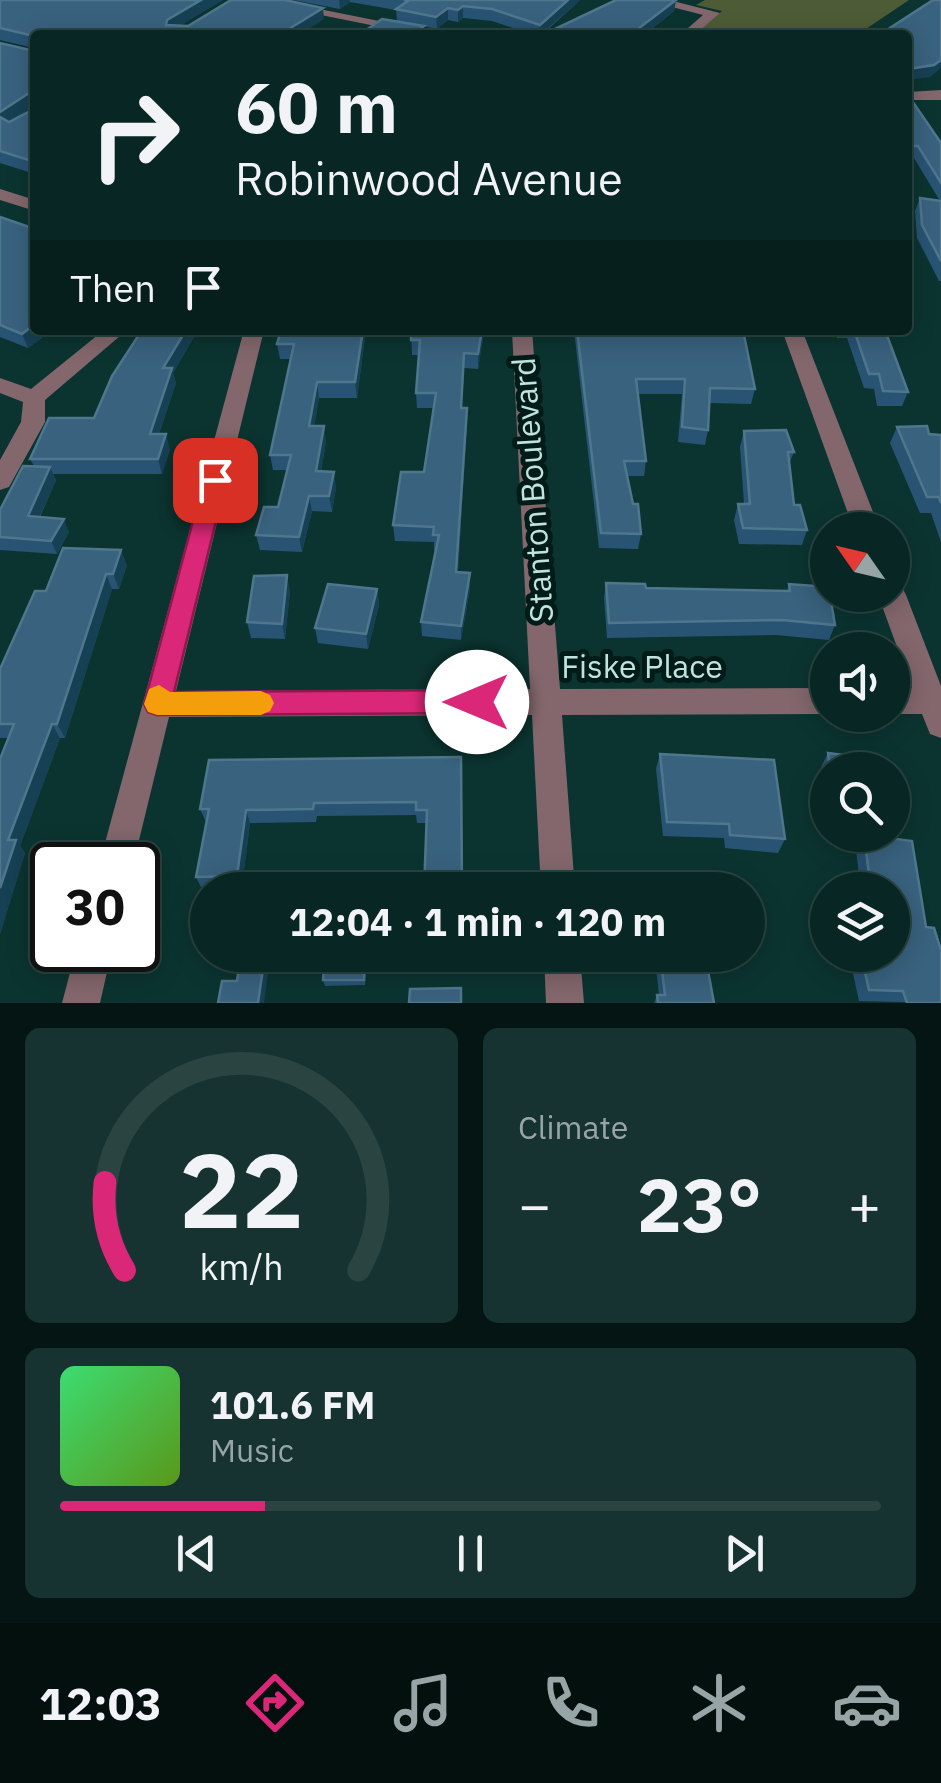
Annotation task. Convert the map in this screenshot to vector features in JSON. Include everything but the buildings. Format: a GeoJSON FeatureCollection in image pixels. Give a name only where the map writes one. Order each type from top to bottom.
{"type":"FeatureCollection","features":[{"type":"Feature","properties":{"kind":"street"},"geometry":{"type":"LineString","coordinates":[[253,0],[415,30]]}},
{"type":"Feature","properties":{"kind":"street"},"geometry":{"type":"LineString","coordinates":[[650,0],[713,13],[692,30]]}},
{"type":"Feature","properties":{"kind":"street"},"geometry":{"type":"LineString","coordinates":[[348,30],[362,20]]}},
{"type":"Feature","properties":{"kind":"street"},"geometry":{"type":"LineString","coordinates":[[912,96],[941,95]]}},
{"type":"Feature","properties":{"kind":"street"},"geometry":{"type":"LineString","coordinates":[[0,194],[30,204]]}},
{"type":"Feature","properties":{"kind":"street"},"geometry":{"type":"LineString","coordinates":[[34,398],[112,335]]}},
{"type":"Feature","properties":{"kind":"street"},"geometry":{"type":"LineString","coordinates":[[122,842],[253,335]]}},
{"type":"Feature","properties":{"kind":"street","name":"Stanton Boulevard"},"geometry":{"type":"LineString","coordinates":[[522,335],[557,872]]}},
{"type":"Feature","properties":{"kind":"street"},"geometry":{"type":"LineString","coordinates":[[794,335],[860,512]]}},
{"type":"Feature","properties":{"kind":"street"},"geometry":{"type":"LineString","coordinates":[[0,385],[34,398]]}},
{"type":"Feature","properties":{"kind":"street"},"geometry":{"type":"LineString","coordinates":[[0,480],[34,422],[34,398]]}},
{"type":"Feature","properties":{"kind":"street"},"geometry":{"type":"LineString","coordinates":[[898,612],[936,713]]}},
{"type":"Feature","properties":{"kind":"street","name":"Fiske Place"},"geometry":{"type":"LineString","coordinates":[[157,704],[810,701]]}},
{"type":"Feature","properties":{"kind":"street"},"geometry":{"type":"LineString","coordinates":[[910,706],[936,713]]}},
{"type":"Feature","properties":{"kind":"street"},"geometry":{"type":"LineString","coordinates":[[81,1003],[89,972]]}},
{"type":"Feature","properties":{"kind":"street"},"geometry":{"type":"LineString","coordinates":[[563,972],[565,1003]]}},
{"type":"Feature","properties":{"kind":"green space"},"geometry":{"type":"Polygon","coordinates":[[[705,0],[909,0],[864,30],[701,30],[722,11],[696,5],[705,0]]]}},
{"type":"Feature","properties":{"kind":"slow traffic"},"geometry":{"type":"LineString","coordinates":[[159,697],[157,704],[261,703]]}},
{"type":"Feature","properties":{"kind":"route"},"geometry":{"type":"LineString","coordinates":[[215,480],[157,704],[477,702]]}}]}
